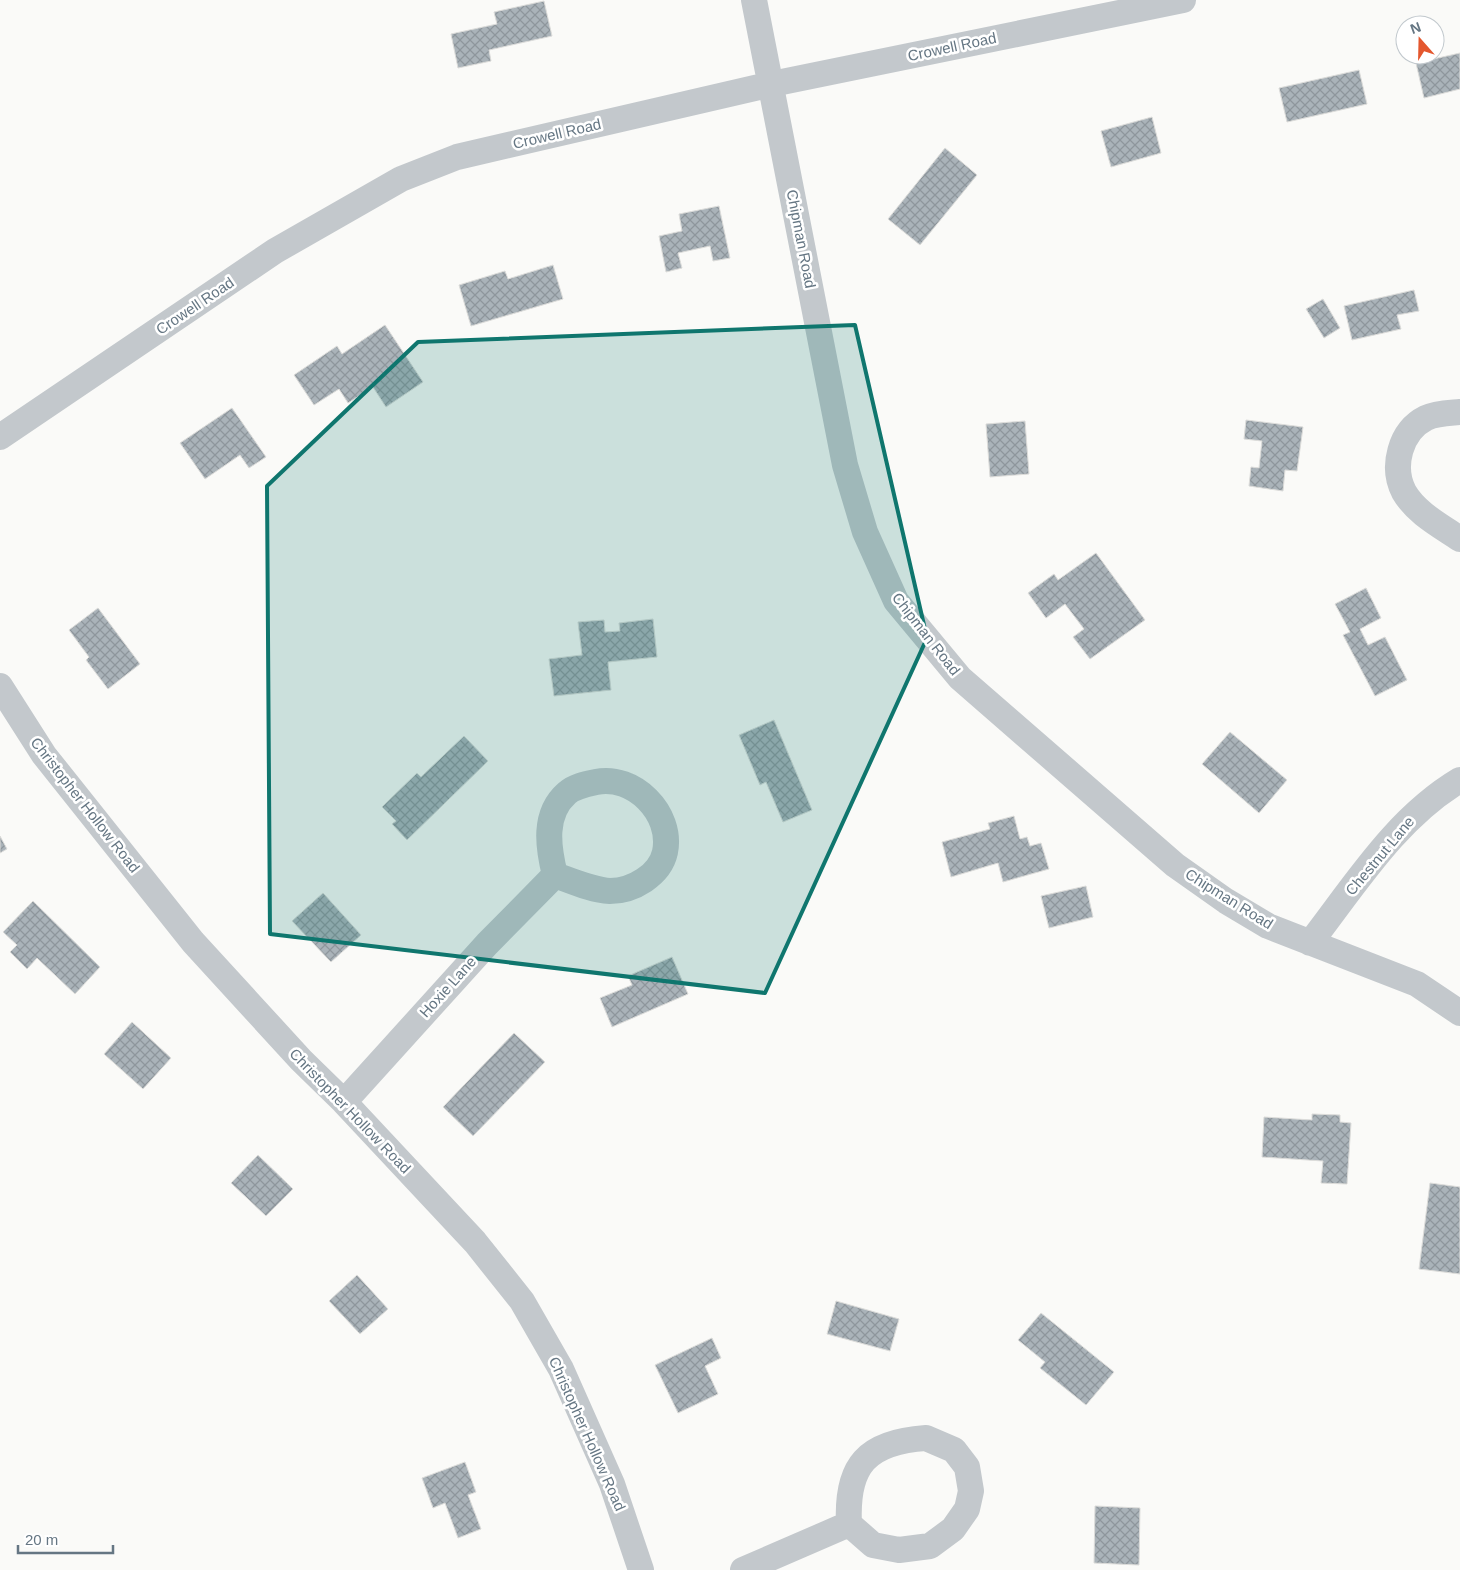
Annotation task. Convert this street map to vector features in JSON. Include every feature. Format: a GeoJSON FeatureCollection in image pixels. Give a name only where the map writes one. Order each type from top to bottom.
{"type":"FeatureCollection","features":[{"type":"Feature","properties":{"kind":"street","name":"Chipman Road"},"geometry":{"type":"LineString","coordinates":[[754,0],[772,84],[845,465],[865,532],[896,600],[960,678],[1175,865],[1226,901],[1268,926],[1417,984],[1460,1013]]}},
{"type":"Feature","properties":{"kind":"street","name":"Crowell Road"},"geometry":{"type":"LineString","coordinates":[[0,437],[275,251],[400,179],[457,157],[772,84],[1183,0]]}},
{"type":"Feature","properties":{"kind":"street"},"geometry":{"type":"LineString","coordinates":[[1460,412],[1443,413],[1426,418],[1410,432],[1399,451],[1398,475],[1405,493],[1426,516],[1460,538]]}},
{"type":"Feature","properties":{"kind":"street","name":"Christopher Hollow Road"},"geometry":{"type":"LineString","coordinates":[[0,686],[44,755],[193,942],[301,1060],[344,1102],[475,1242],[522,1301],[561,1369],[612,1484],[641,1570]]}},
{"type":"Feature","properties":{"kind":"street"},"geometry":{"type":"LineString","coordinates":[[603,780],[622,782],[641,792],[656,809],[664,832],[665,852],[651,876],[633,887],[610,891],[555,875],[549,850],[549,826],[556,809],[567,793],[580,785],[603,780]]}},
{"type":"Feature","properties":{"kind":"street","name":"Chestnut Lane"},"geometry":{"type":"LineString","coordinates":[[1310,943],[1404,822],[1443,790],[1460,780]]}},
{"type":"Feature","properties":{"kind":"street","name":"Hoxie Lane"},"geometry":{"type":"LineString","coordinates":[[344,1102],[487,944],[555,875]]}},
{"type":"Feature","properties":{"kind":"street"},"geometry":{"type":"LineString","coordinates":[[926,1438],[954,1450],[968,1467],[971,1491],[967,1509],[953,1529],[930,1546],[898,1550],[873,1544],[849,1524],[848,1501],[854,1474],[874,1450],[901,1440],[926,1438]]}},
{"type":"Feature","properties":{"kind":"street"},"geometry":{"type":"LineString","coordinates":[[743,1570],[849,1524]]}},
{"type":"Feature","properties":{"kind":"highlighted area"},"geometry":{"type":"Polygon","coordinates":[[[855,325],[927,638],[765,993],[270,934],[267,486],[418,342],[855,325]]]}},
{"type":"Feature","properties":{"kind":"building"},"geometry":{"type":"Polygon","coordinates":[[[544,1],[552,36],[489,50],[491,61],[458,68],[451,34],[497,24],[494,12],[544,1]]]}},
{"type":"Feature","properties":{"kind":"building"},"geometry":{"type":"Polygon","coordinates":[[[1460,53],[1460,89],[1424,98],[1416,65],[1445,65],[1445,56],[1460,53]]]}},
{"type":"Feature","properties":{"kind":"building"},"geometry":{"type":"Polygon","coordinates":[[[1359,70],[1367,104],[1287,122],[1279,88],[1359,70]]]}},
{"type":"Feature","properties":{"kind":"building"},"geometry":{"type":"Polygon","coordinates":[[[1152,117],[1161,153],[1111,167],[1101,131],[1152,117]]]}},
{"type":"Feature","properties":{"kind":"building"},"geometry":{"type":"Polygon","coordinates":[[[945,148],[977,175],[920,245],[888,219],[945,148]]]}},
{"type":"Feature","properties":{"kind":"building"},"geometry":{"type":"Polygon","coordinates":[[[719,206],[730,258],[713,261],[710,246],[678,253],[682,268],[666,272],[659,236],[682,231],[679,214],[719,206]]]}},
{"type":"Feature","properties":{"kind":"building"},"geometry":{"type":"Polygon","coordinates":[[[553,265],[563,299],[471,326],[459,285],[505,271],[508,279],[553,265]]]}},
{"type":"Feature","properties":{"kind":"building"},"geometry":{"type":"Polygon","coordinates":[[[1414,290],[1419,311],[1397,315],[1401,329],[1352,340],[1344,306],[1414,290]]]}},
{"type":"Feature","properties":{"kind":"building"},"geometry":{"type":"Polygon","coordinates":[[[1323,299],[1340,328],[1324,338],[1306,309],[1323,299]]]}},
{"type":"Feature","properties":{"kind":"building"},"geometry":{"type":"Polygon","coordinates":[[[385,325],[423,382],[386,407],[373,387],[348,403],[339,389],[314,405],[294,375],[337,346],[342,354],[385,325]]]}},
{"type":"Feature","properties":{"kind":"building"},"geometry":{"type":"Polygon","coordinates":[[[232,408],[266,457],[249,468],[240,455],[205,479],[180,443],[232,408]]]}},
{"type":"Feature","properties":{"kind":"building"},"geometry":{"type":"Polygon","coordinates":[[[1246,420],[1303,427],[1297,471],[1285,470],[1283,491],[1249,486],[1251,467],[1259,468],[1262,441],[1244,439],[1246,420]]]}},
{"type":"Feature","properties":{"kind":"building"},"geometry":{"type":"Polygon","coordinates":[[[1025,421],[1029,474],[990,477],[986,424],[1025,421]]]}},
{"type":"Feature","properties":{"kind":"building"},"geometry":{"type":"Polygon","coordinates":[[[1096,553],[1145,620],[1090,659],[1073,637],[1084,629],[1065,604],[1046,618],[1028,593],[1054,574],[1058,580],[1096,553]]]}},
{"type":"Feature","properties":{"kind":"building"},"geometry":{"type":"Polygon","coordinates":[[[1366,588],[1381,618],[1360,629],[1368,645],[1385,637],[1407,680],[1375,696],[1343,635],[1350,632],[1335,604],[1366,588]]]}},
{"type":"Feature","properties":{"kind":"building"},"geometry":{"type":"Polygon","coordinates":[[[98,608],[140,664],[108,689],[86,660],[89,657],[69,630],[98,608]]]}},
{"type":"Feature","properties":{"kind":"building"},"geometry":{"type":"Polygon","coordinates":[[[653,619],[657,657],[608,662],[611,690],[554,696],[549,659],[582,655],[578,622],[604,620],[605,632],[620,631],[619,623],[653,619]]]}},
{"type":"Feature","properties":{"kind":"building"},"geometry":{"type":"Polygon","coordinates":[[[774,720],[812,810],[783,822],[766,782],[760,785],[739,735],[774,720]]]}},
{"type":"Feature","properties":{"kind":"building"},"geometry":{"type":"Polygon","coordinates":[[[1230,732],[1287,780],[1259,813],[1202,764],[1230,732]]]}},
{"type":"Feature","properties":{"kind":"building"},"geometry":{"type":"Polygon","coordinates":[[[464,736],[488,761],[407,840],[392,824],[396,821],[382,807],[417,773],[421,777],[464,736]]]}},
{"type":"Feature","properties":{"kind":"building"},"geometry":{"type":"Polygon","coordinates":[[[1014,816],[1020,839],[1027,837],[1030,846],[1041,843],[1049,869],[1003,882],[998,863],[951,877],[942,842],[990,829],[988,823],[1014,816]]]}},
{"type":"Feature","properties":{"kind":"building"},"geometry":{"type":"Polygon","coordinates":[[[0,836],[7,849],[0,853],[0,836]]]}},
{"type":"Feature","properties":{"kind":"building"},"geometry":{"type":"Polygon","coordinates":[[[1086,886],[1093,917],[1049,928],[1041,896],[1086,886]]]}},
{"type":"Feature","properties":{"kind":"building"},"geometry":{"type":"Polygon","coordinates":[[[323,893],[361,935],[331,962],[292,921],[323,893]]]}},
{"type":"Feature","properties":{"kind":"building"},"geometry":{"type":"Polygon","coordinates":[[[33,901],[100,967],[75,994],[37,958],[27,969],[10,952],[17,945],[3,932],[33,901]]]}},
{"type":"Feature","properties":{"kind":"building"},"geometry":{"type":"Polygon","coordinates":[[[672,957],[688,994],[612,1027],[600,998],[632,985],[628,976],[672,957]]]}},
{"type":"Feature","properties":{"kind":"building"},"geometry":{"type":"Polygon","coordinates":[[[132,1022],[171,1058],[143,1089],[104,1054],[132,1022]]]}},
{"type":"Feature","properties":{"kind":"building"},"geometry":{"type":"Polygon","coordinates":[[[514,1033],[545,1062],[473,1136],[443,1107],[514,1033]]]}},
{"type":"Feature","properties":{"kind":"building"},"geometry":{"type":"Polygon","coordinates":[[[1312,1114],[1340,1115],[1340,1122],[1351,1123],[1347,1184],[1321,1183],[1323,1161],[1262,1157],[1264,1117],[1312,1120],[1312,1114]]]}},
{"type":"Feature","properties":{"kind":"building"},"geometry":{"type":"Polygon","coordinates":[[[258,1155],[293,1189],[266,1216],[231,1183],[258,1155]]]}},
{"type":"Feature","properties":{"kind":"building"},"geometry":{"type":"Polygon","coordinates":[[[1430,1183],[1460,1187],[1460,1274],[1419,1269],[1430,1183]]]}},
{"type":"Feature","properties":{"kind":"building"},"geometry":{"type":"Polygon","coordinates":[[[357,1275],[388,1309],[360,1334],[329,1301],[357,1275]]]}},
{"type":"Feature","properties":{"kind":"building"},"geometry":{"type":"Polygon","coordinates":[[[836,1301],[899,1319],[890,1351],[827,1334],[836,1301]]]}},
{"type":"Feature","properties":{"kind":"building"},"geometry":{"type":"Polygon","coordinates":[[[1041,1313],[1114,1372],[1086,1405],[1040,1368],[1045,1362],[1018,1340],[1041,1313]]]}},
{"type":"Feature","properties":{"kind":"building"},"geometry":{"type":"Polygon","coordinates":[[[712,1338],[721,1358],[705,1366],[718,1394],[678,1413],[655,1365],[712,1338]]]}},
{"type":"Feature","properties":{"kind":"building"},"geometry":{"type":"Polygon","coordinates":[[[465,1462],[476,1492],[468,1495],[481,1529],[458,1538],[445,1503],[433,1508],[422,1478],[465,1462]]]}},
{"type":"Feature","properties":{"kind":"building"},"geometry":{"type":"Polygon","coordinates":[[[1095,1506],[1140,1508],[1139,1565],[1094,1563],[1095,1506]]]}}]}
